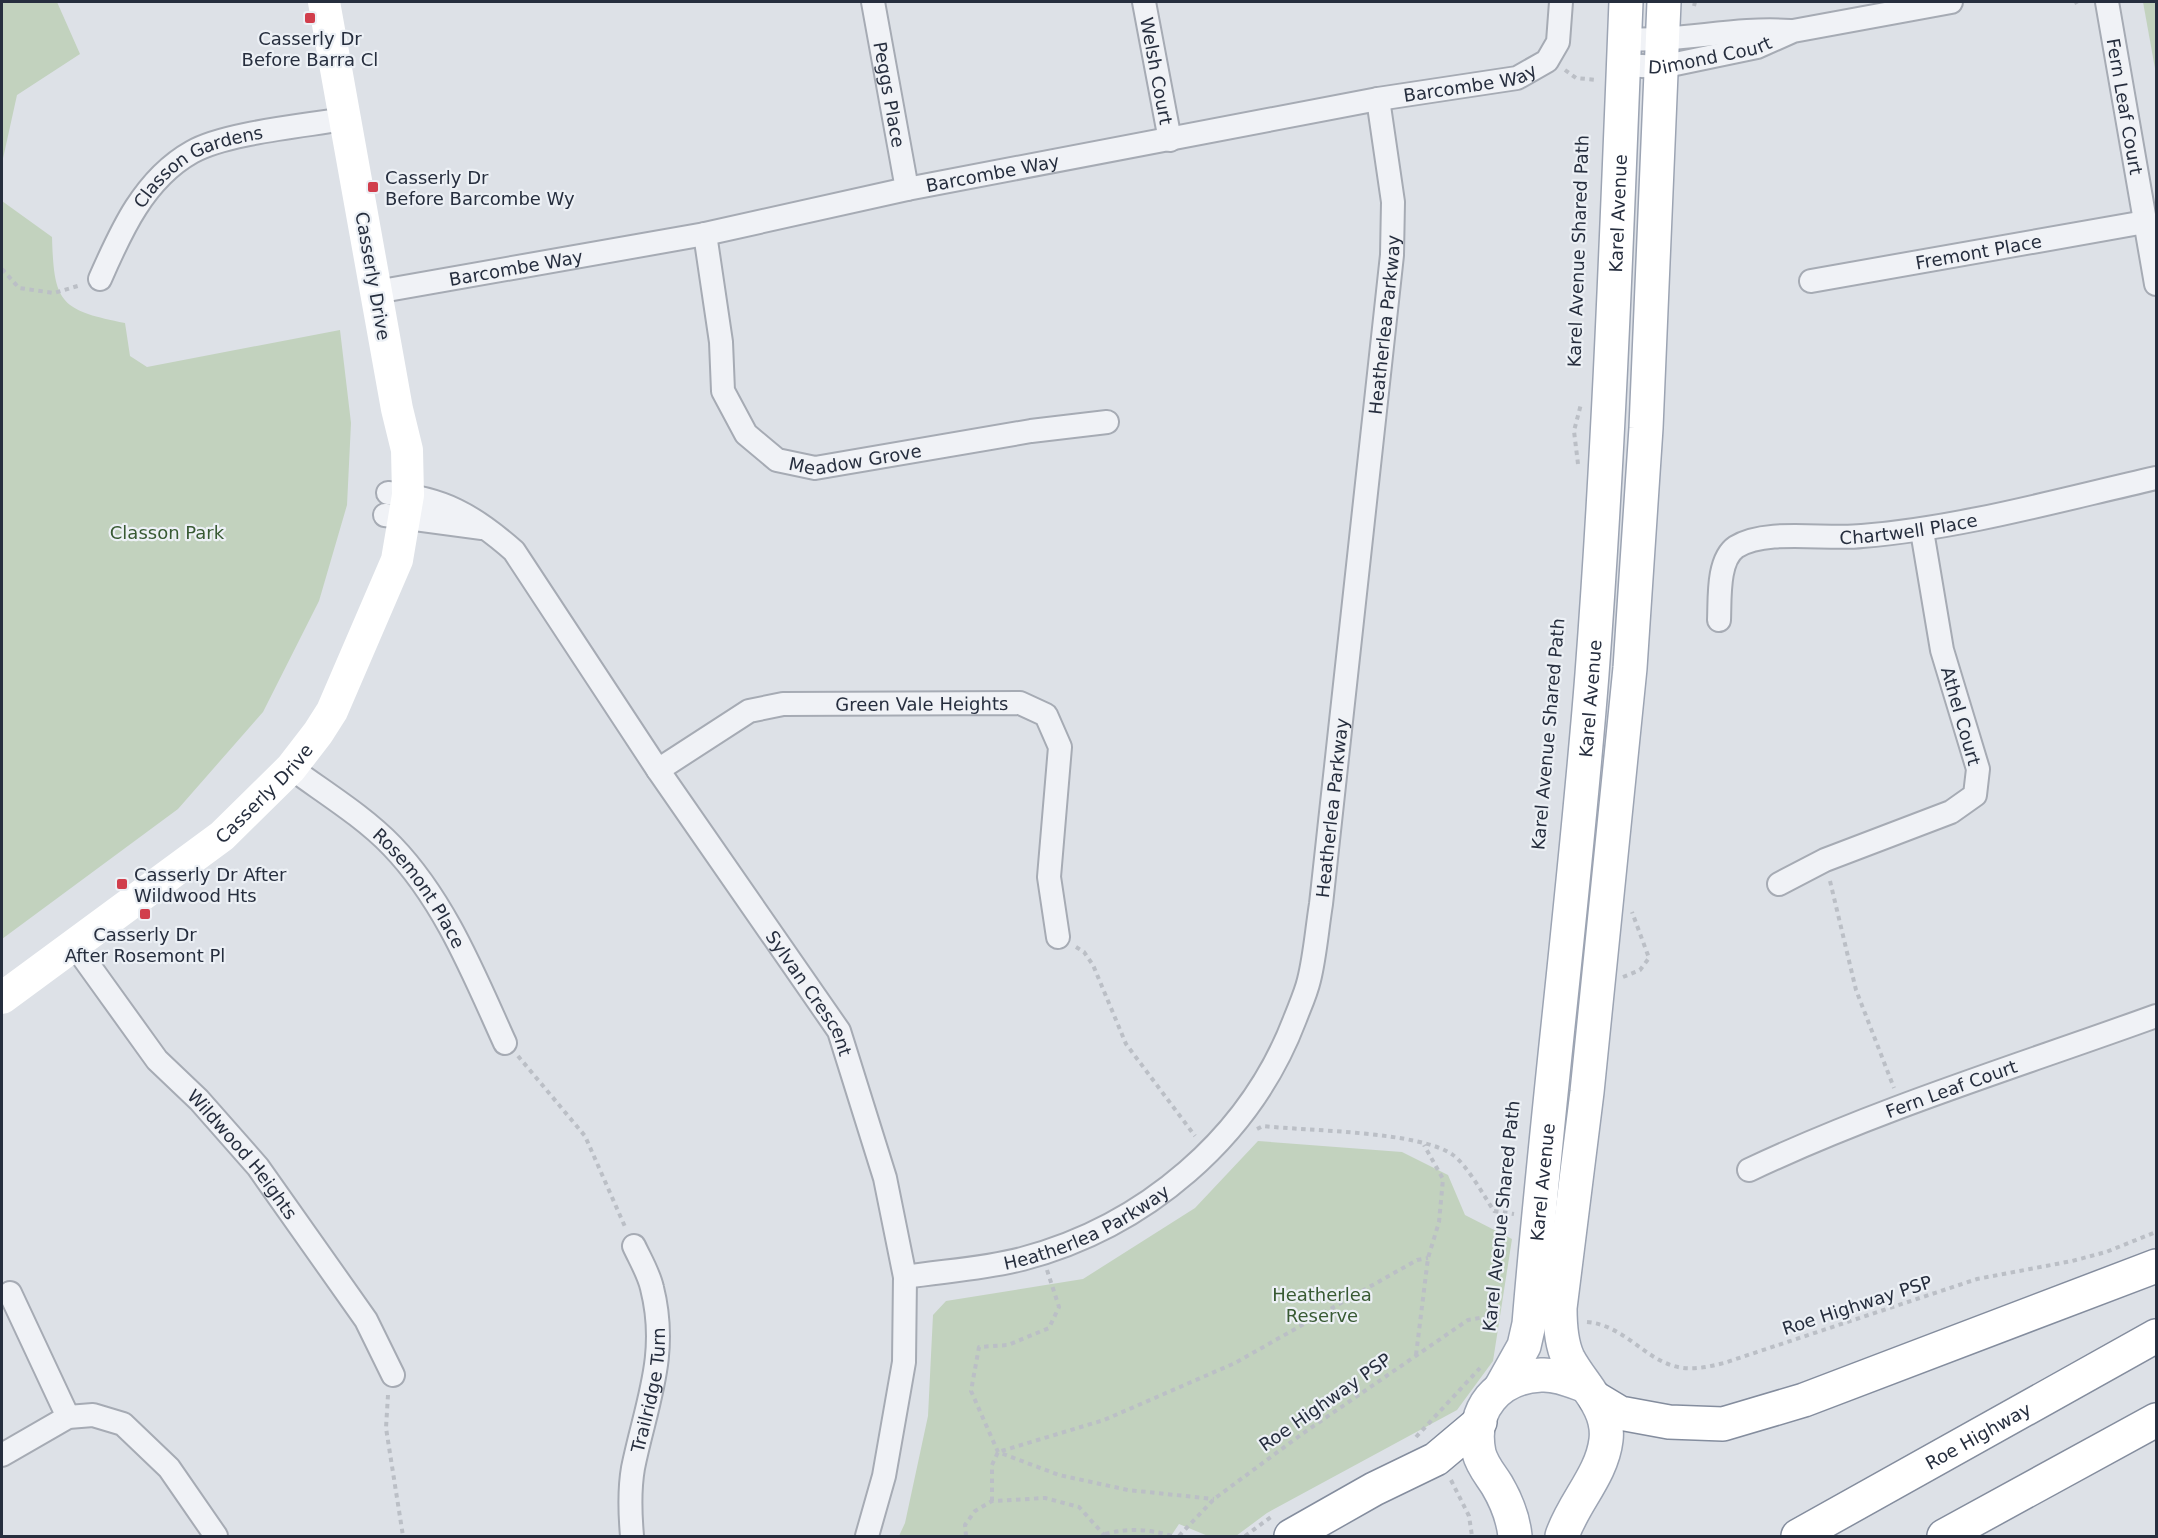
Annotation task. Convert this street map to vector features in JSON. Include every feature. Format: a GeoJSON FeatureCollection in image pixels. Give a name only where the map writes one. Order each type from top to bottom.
{"type":"FeatureCollection","features":[{"type":"Feature","properties":{"kind":"main road","name":"Karel Avenue"},"geometry":{"type":"LineString","coordinates":[[1515,1536],[1509,1509],[1484,1467],[1479,1452],[1479,1422],[1491,1377],[1524,1346],[1529,1324],[1542,1170],[1565,972],[1583,773],[1592,461],[1616,61],[1626,2]]}},
{"type":"Feature","properties":{"kind":"main road","name":"Karel Avenue"},"geometry":{"type":"LineString","coordinates":[[1562,1536],[1580,1497],[1602,1461],[1607,1426],[1591,1392],[1568,1357],[1560,1328],[1560,1308],[1587,1092],[1621,771],[1647,428],[1661,54],[1684,3]]}},
{"type":"Feature","properties":{"kind":"main road"},"geometry":{"type":"LineString","coordinates":[[1592,461],[1614,457],[1628,450],[1634,352],[1651,317]]}},
{"type":"Feature","properties":{"kind":"main road"},"geometry":{"type":"LineString","coordinates":[[1491,1377],[1544,1375],[1591,1392],[1620,1413],[1669,1422],[1723,1424],[1804,1400],[2157,1266]]}},
{"type":"Feature","properties":{"kind":"main road","name":"Roe Highway"},"geometry":{"type":"LineString","coordinates":[[1798,1536],[2157,1336]]}},
{"type":"Feature","properties":{"kind":"main road"},"geometry":{"type":"LineString","coordinates":[[1944,1536],[2157,1420]]}},
{"type":"Feature","properties":{"kind":"main road"},"geometry":{"type":"LineString","coordinates":[[1291,1536],[1374,1489],[1428,1447],[1479,1422]]}},
{"type":"Feature","properties":{"kind":"street","name":"Casserly Drive"},"geometry":{"type":"LineString","coordinates":[[2,998],[222,836],[291,768],[332,711],[380,602],[377,561],[396,505],[388,450],[397,409],[324,2]]}},
{"type":"Feature","properties":{"kind":"street","name":"Peggs Place"},"geometry":{"type":"LineString","coordinates":[[873,2],[907,189]]}},
{"type":"Feature","properties":{"kind":"street","name":"Welsh Court"},"geometry":{"type":"LineString","coordinates":[[1144,2],[1170,140]]}},
{"type":"Feature","properties":{"kind":"street","name":"Barcombe Way"},"geometry":{"type":"LineString","coordinates":[[376,292],[705,234],[907,189],[1377,99],[1517,78],[1547,61],[1558,42],[1561,2]]}},
{"type":"Feature","properties":{"kind":"street","name":"Dimond Court"},"geometry":{"type":"LineString","coordinates":[[1616,61],[1661,54],[1754,28],[1793,31],[1951,2]]}},
{"type":"Feature","properties":{"kind":"street","name":"Fern Leaf Court"},"geometry":{"type":"LineString","coordinates":[[2107,2],[2157,284]]}},
{"type":"Feature","properties":{"kind":"street","name":"Heatherlea Parkway"},"geometry":{"type":"LineString","coordinates":[[905,1277],[1021,1259],[1083,1239],[1139,1209],[1208,1154],[1249,1108],[1284,1048],[1309,982],[1322,904],[1392,255],[1393,202],[1377,99]]}},
{"type":"Feature","properties":{"kind":"street","name":"Classon Gardens"},"geometry":{"type":"LineString","coordinates":[[100,279],[137,204],[171,165],[193,151],[220,140],[344,119]]}},
{"type":"Feature","properties":{"kind":"street","name":"Fremont Place"},"geometry":{"type":"LineString","coordinates":[[1811,281],[2145,222]]}},
{"type":"Feature","properties":{"kind":"street","name":"Meadow Grove"},"geometry":{"type":"LineString","coordinates":[[705,234],[721,342],[723,391],[746,434],[777,460],[815,468],[1030,431],[1107,422]]}},
{"type":"Feature","properties":{"kind":"street","name":"Chartwell Place"},"geometry":{"type":"LineString","coordinates":[[1719,621],[1722,572],[1734,548],[1759,537],[1848,538],[1922,531],[2157,478]]}},
{"type":"Feature","properties":{"kind":"street","name":"Sylvan Crescent"},"geometry":{"type":"LineString","coordinates":[[396,505],[458,509],[489,529],[514,551],[658,770],[839,1031],[885,1179],[905,1277],[904,1362],[884,1476],[867,1536]]}},
{"type":"Feature","properties":{"kind":"street","name":"Athel Court"},"geometry":{"type":"LineString","coordinates":[[1779,884],[1825,860],[1951,812],[1975,795],[1978,769],[1942,650],[1922,531]]}},
{"type":"Feature","properties":{"kind":"street","name":"Green Vale Heights"},"geometry":{"type":"LineString","coordinates":[[658,770],[749,711],[783,704],[1020,703],[1046,715],[1060,747],[1049,877],[1058,937]]}},
{"type":"Feature","properties":{"kind":"street","name":"Rosemont Place"},"geometry":{"type":"LineString","coordinates":[[291,768],[367,823],[408,863],[443,913],[505,1042]]}},
{"type":"Feature","properties":{"kind":"street","name":"Wildwood Heights"},"geometry":{"type":"LineString","coordinates":[[75,946],[157,1060],[199,1100],[258,1167],[366,1320],[393,1375]]}},
{"type":"Feature","properties":{"kind":"street","name":"Fern Leaf Court"},"geometry":{"type":"LineString","coordinates":[[1749,1170],[1793,1149],[2157,1016]]}},
{"type":"Feature","properties":{"kind":"street","name":"Trailridge Turn"},"geometry":{"type":"LineString","coordinates":[[632,1536],[630,1501],[633,1469],[653,1395],[658,1342],[652,1286],[634,1246]]}},
{"type":"Feature","properties":{"kind":"street"},"geometry":{"type":"LineString","coordinates":[[10,1293],[68,1417]]}},
{"type":"Feature","properties":{"kind":"street"},"geometry":{"type":"LineString","coordinates":[[2,1455],[68,1417],[93,1415],[123,1424],[169,1468],[216,1536]]}},
{"type":"Feature","properties":{"kind":"path"},"geometry":{"type":"LineString","coordinates":[[1547,61],[1576,78],[1616,61]]}},
{"type":"Feature","properties":{"kind":"path"},"geometry":{"type":"LineString","coordinates":[[1599,91],[1616,61]]}},
{"type":"Feature","properties":{"kind":"path"},"geometry":{"type":"LineString","coordinates":[[2,269],[19,288],[54,292],[100,279]]}},
{"type":"Feature","properties":{"kind":"path"},"geometry":{"type":"LineString","coordinates":[[1582,401],[1574,431],[1592,461]]}},
{"type":"Feature","properties":{"kind":"path"},"geometry":{"type":"LineString","coordinates":[[1825,860],[1856,990],[1891,1081]]}},
{"type":"Feature","properties":{"kind":"path"},"geometry":{"type":"LineString","coordinates":[[1058,937],[1084,952],[1089,958],[1126,1044],[1208,1154]]}},
{"type":"Feature","properties":{"kind":"path"},"geometry":{"type":"LineString","coordinates":[[505,1042],[585,1136],[634,1246]]}},
{"type":"Feature","properties":{"kind":"path"},"geometry":{"type":"LineString","coordinates":[[1247,1134],[1263,1126],[1396,1137],[1424,1144],[1454,1155],[1494,1211],[1515,1214]]}},
{"type":"Feature","properties":{"kind":"path"},"geometry":{"type":"LineString","coordinates":[[1416,1356],[1428,1258],[1438,1222],[1443,1179],[1424,1144]]}},
{"type":"Feature","properties":{"kind":"path","name":"Karel Avenue Shared Path"},"geometry":{"type":"LineString","coordinates":[[1514,1225],[1515,1204]]}},
{"type":"Feature","properties":{"kind":"path","name":"Roe Highway PSP"},"geometry":{"type":"LineString","coordinates":[[1583,1321],[1607,1326],[1672,1366],[1698,1369],[1724,1363],[1977,1279],[2072,1261],[2106,1252],[2157,1232]]}},
{"type":"Feature","properties":{"kind":"path"},"geometry":{"type":"LineString","coordinates":[[1041,1252],[1059,1307],[1049,1328],[1008,1345],[979,1347],[971,1391],[998,1452],[1059,1475],[1128,1490],[1214,1499]]}},
{"type":"Feature","properties":{"kind":"path"},"geometry":{"type":"LineString","coordinates":[[992,1501],[992,1465],[998,1452],[1104,1420],[1235,1362],[1417,1260],[1428,1258]]}},
{"type":"Feature","properties":{"kind":"path","name":"Roe Highway PSP"},"geometry":{"type":"LineString","coordinates":[[1179,1536],[1214,1499],[1302,1434],[1468,1320],[1501,1314]]}},
{"type":"Feature","properties":{"kind":"path"},"geometry":{"type":"LineString","coordinates":[[393,1375],[386,1405],[386,1428],[403,1536]]}},
{"type":"Feature","properties":{"kind":"path"},"geometry":{"type":"LineString","coordinates":[[1472,1536],[1469,1516],[1452,1482],[1428,1447],[1457,1391],[1491,1377]]}},
{"type":"Feature","properties":{"kind":"path"},"geometry":{"type":"LineString","coordinates":[[966,1536],[965,1525],[975,1511],[992,1501],[1045,1498],[1079,1507],[1105,1535],[1131,1529],[1154,1531],[1172,1536]]}},
{"type":"Feature","properties":{"kind":"green space"},"geometry":{"type":"Polygon","coordinates":[[[2,2],[57,2],[80,54],[17,95],[2,163],[2,2]]]}},
{"type":"Feature","properties":{"kind":"green space"},"geometry":{"type":"Polygon","coordinates":[[[2143,2],[2156,2],[2156,74],[2143,2]]]}},
{"type":"Feature","properties":{"kind":"green space","name":"Classon Park"},"geometry":{"type":"Polygon","coordinates":[[[2,201],[52,237],[55,276],[64,300],[86,313],[125,323],[130,356],[147,367],[340,330],[351,423],[347,505],[319,601],[263,712],[178,809],[2,939],[2,201]]]}},
{"type":"Feature","properties":{"kind":"green space","name":"Heatherlea Reserve"},"geometry":{"type":"Polygon","coordinates":[[[1258,1141],[1402,1152],[1448,1175],[1465,1215],[1512,1239],[1493,1361],[1457,1410],[1267,1513],[1236,1536],[1208,1536],[1179,1524],[1171,1536],[899,1536],[905,1523],[928,1416],[933,1315],[946,1301],[1083,1279],[1195,1208],[1258,1141]]]}},
{"type":"Feature","properties":{"kind":"place","name":"Casserly Dr Before Barra Cl"},"geometry":{"type":"Point","coordinates":[310,18]}},
{"type":"Feature","properties":{"kind":"place","name":"Casserly Dr Before Barcombe Wy"},"geometry":{"type":"Point","coordinates":[373,187]}},
{"type":"Feature","properties":{"kind":"place","name":"Casserly Dr After Wildwood Hts"},"geometry":{"type":"Point","coordinates":[122,884]}},
{"type":"Feature","properties":{"kind":"place","name":"Casserly Dr After Rosemont Pl"},"geometry":{"type":"Point","coordinates":[145,914]}}]}
